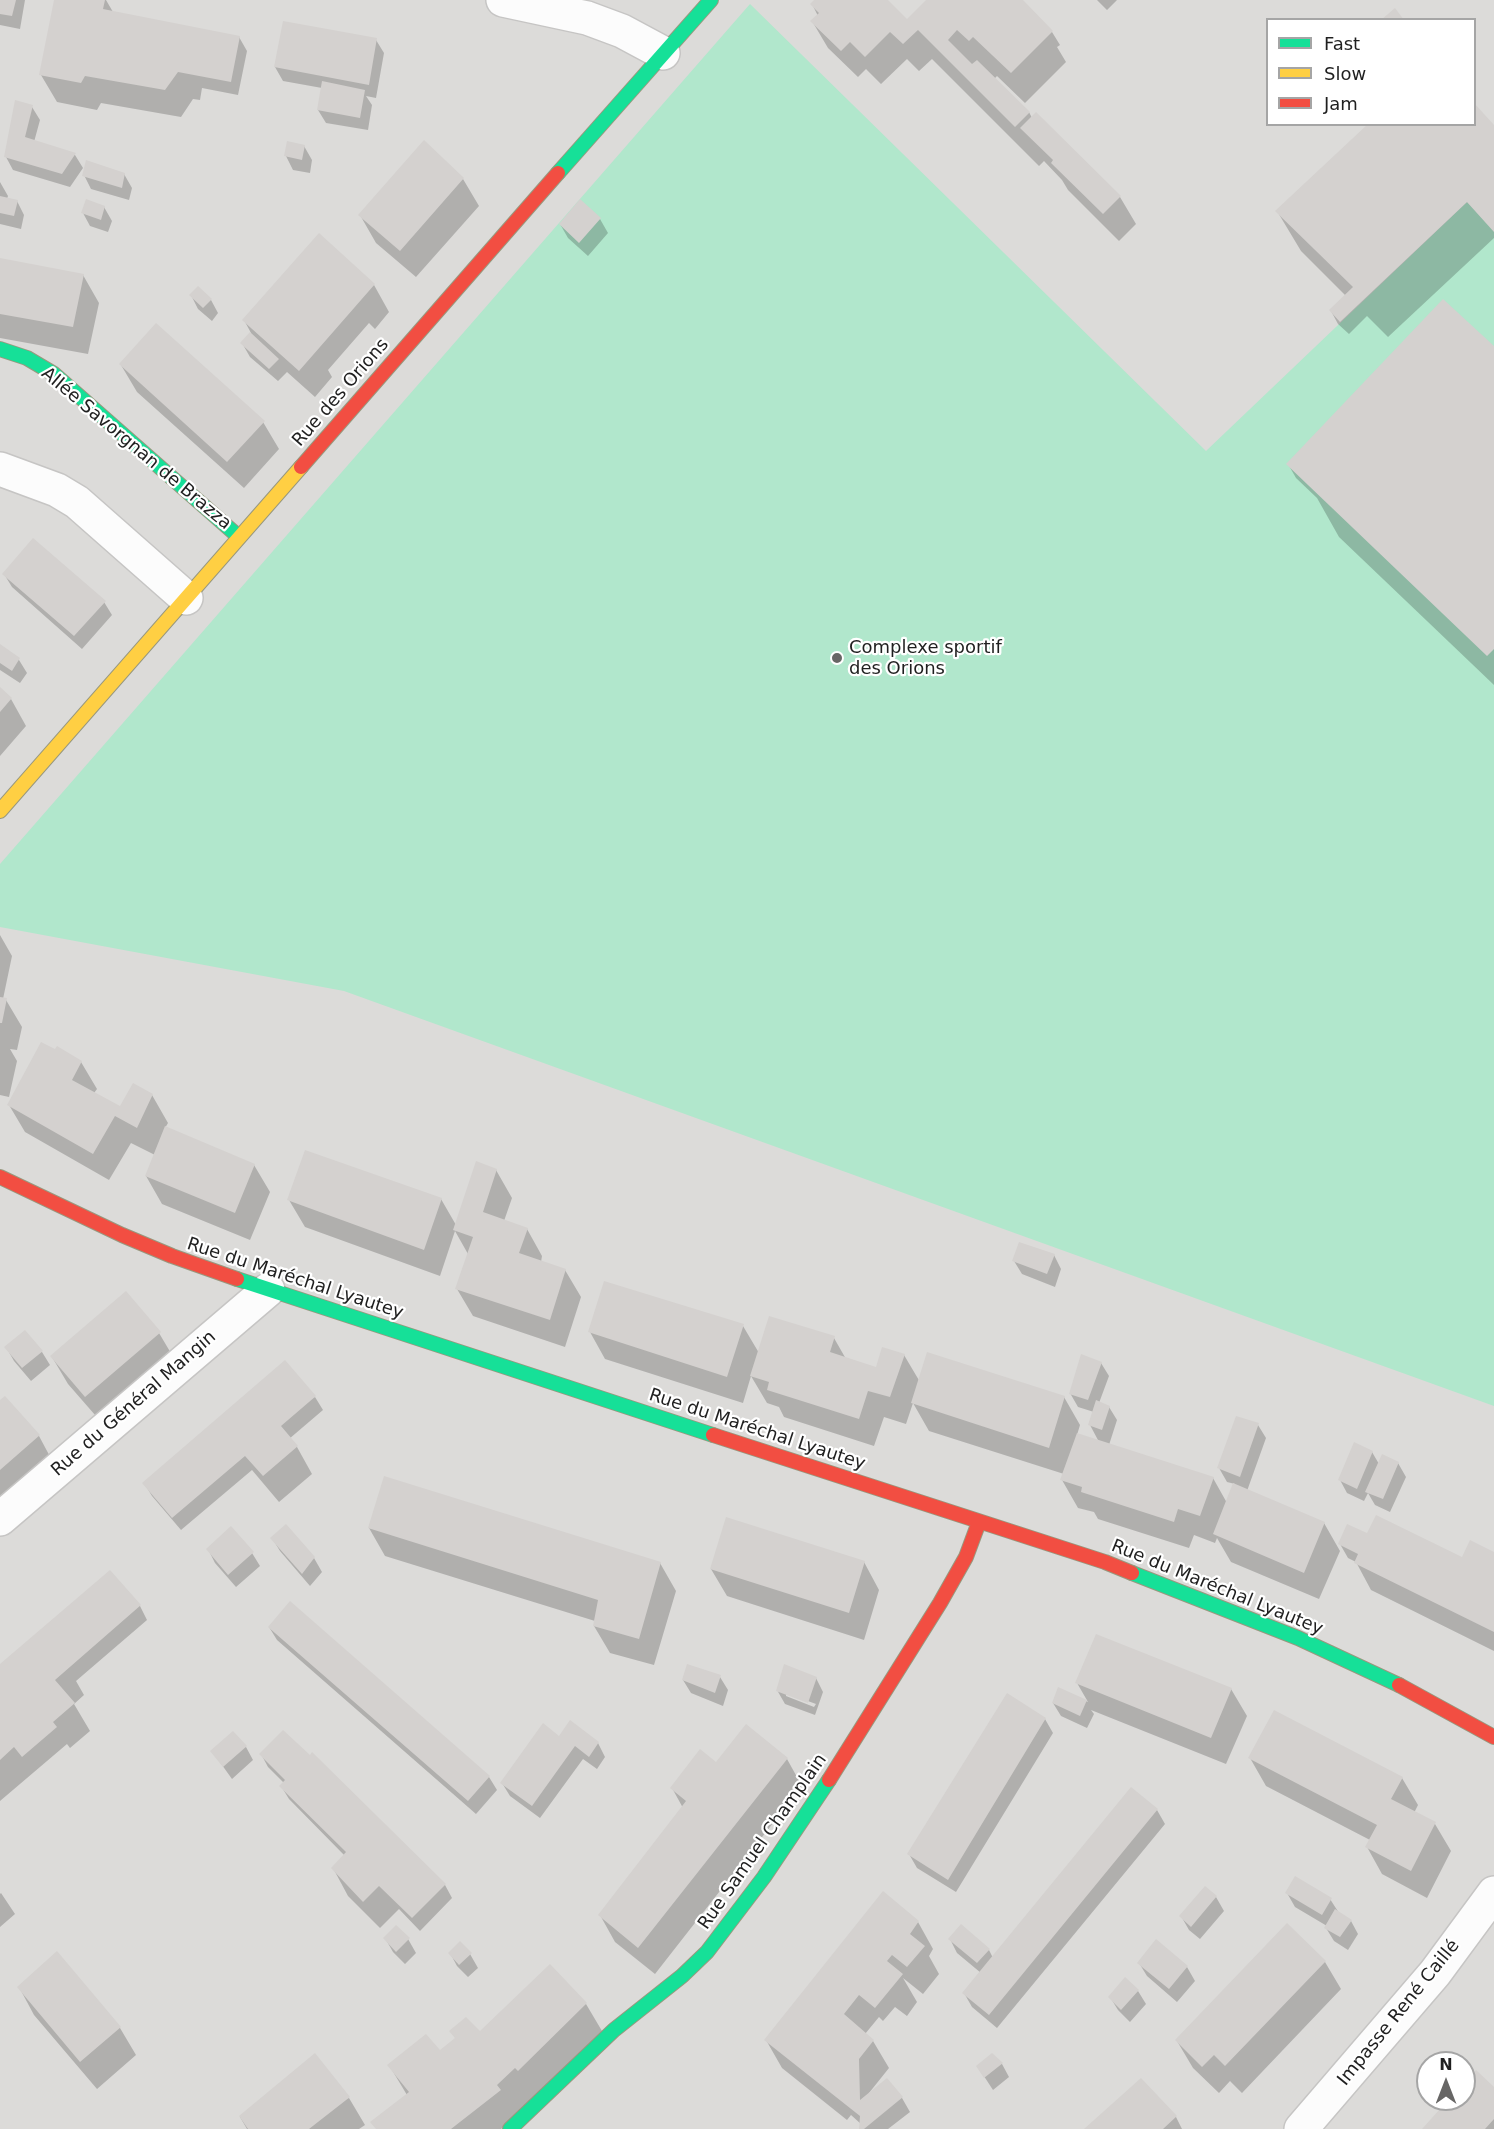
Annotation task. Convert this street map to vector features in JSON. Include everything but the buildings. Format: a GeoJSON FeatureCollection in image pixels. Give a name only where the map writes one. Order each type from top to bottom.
{"type":"FeatureCollection","features":[{"type":"Feature","properties":{"kind":"street"},"geometry":{"type":"LineString","coordinates":[[503,0],[587,18],[622,31],[663,53]]}},
{"type":"Feature","properties":{"kind":"street","name":"Rue des Orions"},"geometry":{"type":"LineString","coordinates":[[0,811],[711,0]]}},
{"type":"Feature","properties":{"kind":"street","name":"Allée Savorgnan de Brazza"},"geometry":{"type":"LineString","coordinates":[[0,349],[27,358],[54,374],[239,537]]}},
{"type":"Feature","properties":{"kind":"street"},"geometry":{"type":"LineString","coordinates":[[0,470],[57,490],[76,502],[186,598]]}},
{"type":"Feature","properties":{"kind":"street","name":"Rue du Maréchal Lyautey"},"geometry":{"type":"LineString","coordinates":[[0,1177],[172,1256],[268,1290],[1105,1562],[1288,1634],[1419,1695],[1494,1737]]}},
{"type":"Feature","properties":{"kind":"street","name":"Rue du Général Mangin"},"geometry":{"type":"LineString","coordinates":[[0,1519],[268,1290]]}},
{"type":"Feature","properties":{"kind":"street","name":"Rue Samuel Champlain"},"geometry":{"type":"LineString","coordinates":[[510,2129],[614,2030],[682,1976],[707,1952],[764,1877],[838,1767],[940,1603],[966,1557],[979,1522]]}},
{"type":"Feature","properties":{"kind":"street","name":"Impasse René Caillé"},"geometry":{"type":"LineString","coordinates":[[1301,2129],[1435,1972],[1494,1893]]}},
{"type":"Feature","properties":{"kind":"shaded area"},"geometry":{"type":"Polygon","coordinates":[[[0,0],[1494,0],[1494,2129],[0,2129],[0,0]]]}},
{"type":"Feature","properties":{"kind":"green space","name":"Complexe sportif des Orions"},"geometry":{"type":"Polygon","coordinates":[[[750,4],[1206,451],[1467,202],[1494,231],[1494,1406],[344,991],[0,927],[0,864],[750,4]]]}},
{"type":"Feature","properties":{"kind":"traffic: fast"},"geometry":{"type":"LineString","coordinates":[[558,173],[711,0]]}},
{"type":"Feature","properties":{"kind":"traffic: fast"},"geometry":{"type":"LineString","coordinates":[[0,349],[27,358],[54,374],[239,537]]}},
{"type":"Feature","properties":{"kind":"traffic: fast"},"geometry":{"type":"LineString","coordinates":[[237,1279],[713,1435]]}},
{"type":"Feature","properties":{"kind":"traffic: fast"},"geometry":{"type":"LineString","coordinates":[[1132,1573],[1298,1638],[1399,1685]]}},
{"type":"Feature","properties":{"kind":"traffic: fast"},"geometry":{"type":"LineString","coordinates":[[510,2129],[614,2030],[682,1976],[707,1952],[764,1877],[829,1780]]}},
{"type":"Feature","properties":{"kind":"traffic: slow"},"geometry":{"type":"LineString","coordinates":[[0,811],[301,467]]}},
{"type":"Feature","properties":{"kind":"traffic: jam"},"geometry":{"type":"LineString","coordinates":[[301,467],[558,173]]}},
{"type":"Feature","properties":{"kind":"traffic: jam"},"geometry":{"type":"LineString","coordinates":[[0,1177],[122,1235],[237,1279]]}},
{"type":"Feature","properties":{"kind":"traffic: jam"},"geometry":{"type":"LineString","coordinates":[[713,1435],[1105,1562],[1132,1573]]}},
{"type":"Feature","properties":{"kind":"traffic: jam"},"geometry":{"type":"LineString","coordinates":[[829,1780],[940,1603],[966,1557],[979,1522]]}},
{"type":"Feature","properties":{"kind":"traffic: jam"},"geometry":{"type":"LineString","coordinates":[[1399,1685],[1494,1737]]}},
{"type":"Feature","properties":{"kind":"place","name":"Complexe sportif des Orions"},"geometry":{"type":"Point","coordinates":[837,658]}}]}
